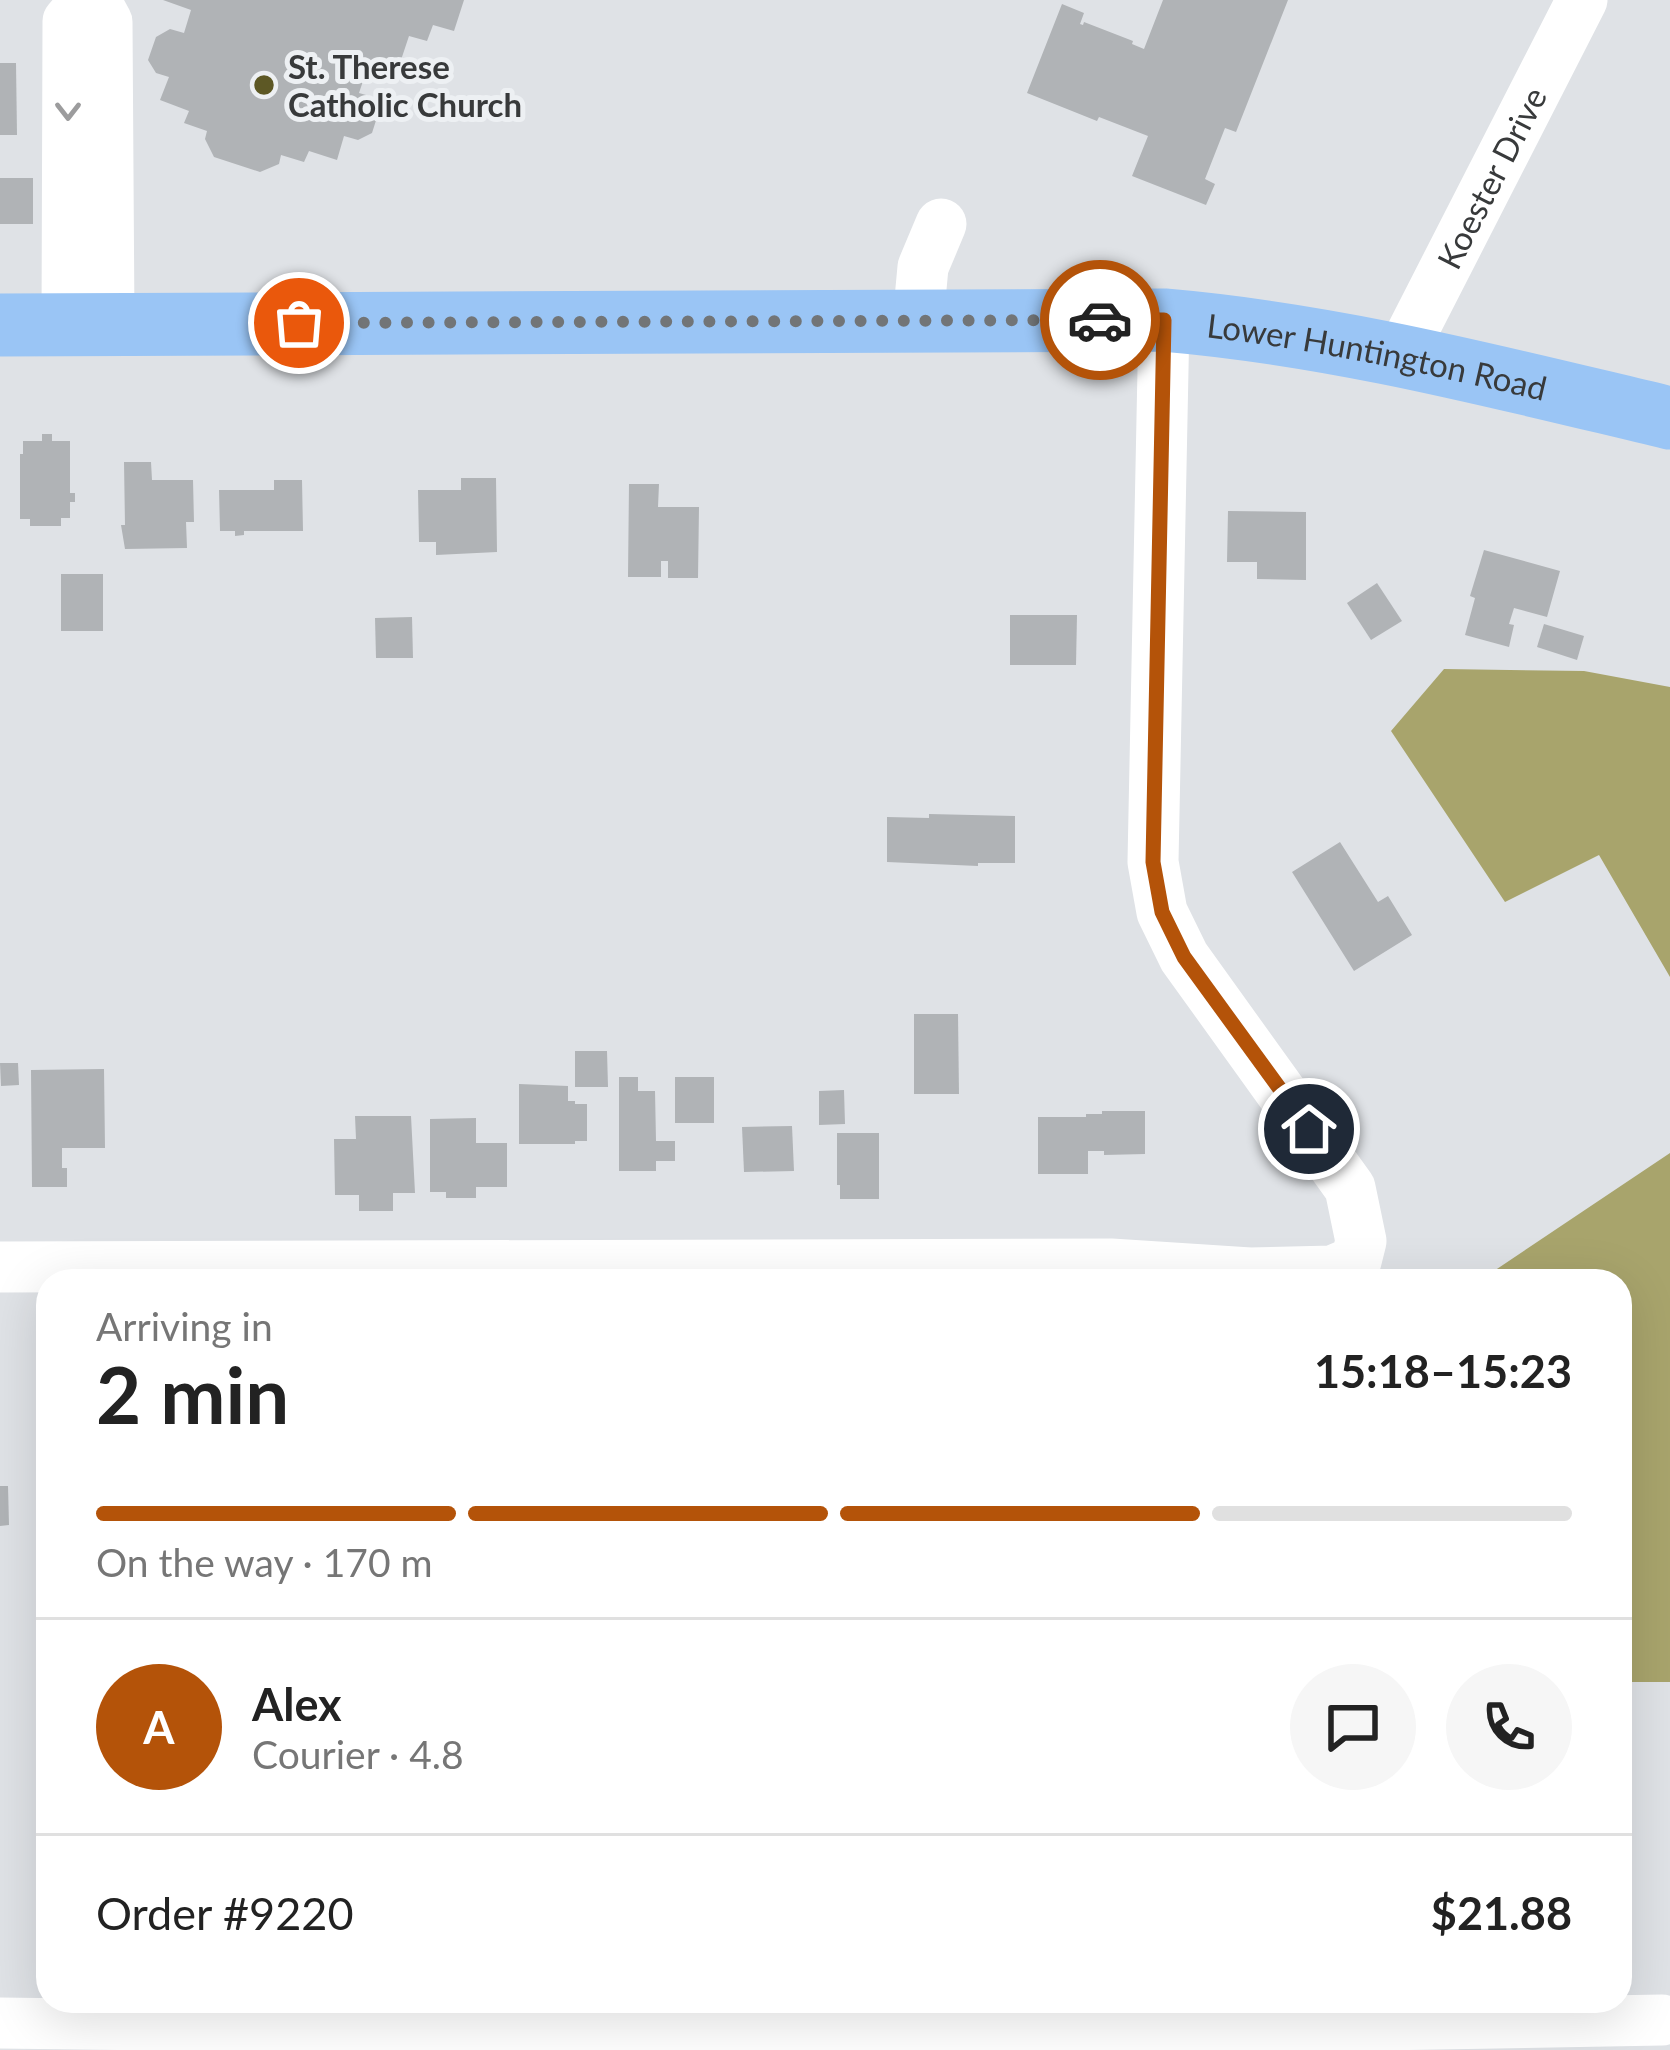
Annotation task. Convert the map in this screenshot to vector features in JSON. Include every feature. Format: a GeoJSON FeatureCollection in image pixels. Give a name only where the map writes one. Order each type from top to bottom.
{"type":"FeatureCollection","features":[{"type":"Feature","properties":{"kind":"main road","name":"Lower Huntington Road"},"geometry":{"type":"LineString","coordinates":[[0,325],[1164,320],[1248,327],[1401,354],[1670,418]]}},
{"type":"Feature","properties":{"kind":"street"},"geometry":{"type":"LineString","coordinates":[[86,0],[68,21],[88,324]]}},
{"type":"Feature","properties":{"kind":"street"},"geometry":{"type":"LineString","coordinates":[[88,324],[106,22],[95,0]]}},
{"type":"Feature","properties":{"kind":"street","name":"Koester Drive"},"geometry":{"type":"LineString","coordinates":[[1401,354],[1582,0]]}},
{"type":"Feature","properties":{"kind":"street"},"geometry":{"type":"LineString","coordinates":[[918,321],[922,267],[941,224]]}},
{"type":"Feature","properties":{"kind":"street"},"geometry":{"type":"LineString","coordinates":[[1164,320],[1153,862],[1162,912],[1184,957],[1350,1188],[1361,1241],[1356,1261],[1337,1269]]}},
{"type":"Feature","properties":{"kind":"street"},"geometry":{"type":"LineString","coordinates":[[0,1267],[1111,1264],[1188,1269]]}},
{"type":"Feature","properties":{"kind":"street"},"geometry":{"type":"LineString","coordinates":[[0,2023],[871,2034],[1662,2020]]}},
{"type":"Feature","properties":{"kind":"shaded area"},"geometry":{"type":"Polygon","coordinates":[[[1444,669],[1584,671],[1670,687],[1670,977],[1599,855],[1505,902],[1391,731],[1444,669]]]}},
{"type":"Feature","properties":{"kind":"shaded area"},"geometry":{"type":"Polygon","coordinates":[[[1670,1153],[1670,1682],[1632,1682],[1632,1269],[1497,1269],[1670,1153]]]}},
{"type":"Feature","properties":{"kind":"building","name":"St. Therese Catholic Church"},"geometry":{"type":"Polygon","coordinates":[[[163,0],[464,0],[454,31],[433,25],[427,41],[409,36],[395,78],[367,69],[359,93],[373,97],[379,111],[372,133],[358,140],[344,136],[337,160],[309,151],[304,162],[281,155],[279,164],[260,172],[214,157],[205,139],[207,131],[184,123],[189,111],[160,100],[169,77],[156,73],[148,60],[156,37],[170,29],[184,33],[191,10],[163,0]]]}},
{"type":"Feature","properties":{"kind":"building"},"geometry":{"type":"Polygon","coordinates":[[[1163,0],[1288,0],[1236,132],[1225,128],[1205,179],[1215,184],[1206,205],[1132,176],[1148,136],[1027,93],[1062,4],[1084,13],[1080,24],[1144,49],[1163,0]]]}},
{"type":"Feature","properties":{"kind":"building"},"geometry":{"type":"Polygon","coordinates":[[[0,63],[16,63],[17,135],[0,135],[0,63]]]}},
{"type":"Feature","properties":{"kind":"building"},"geometry":{"type":"Polygon","coordinates":[[[0,178],[33,178],[33,224],[0,224],[0,178]]]}},
{"type":"Feature","properties":{"kind":"building"},"geometry":{"type":"Polygon","coordinates":[[[42,434],[52,434],[52,441],[70,441],[70,493],[75,493],[75,502],[70,502],[70,518],[61,518],[61,526],[30,526],[30,519],[20,519],[23,441],[42,441],[42,434]]]}},
{"type":"Feature","properties":{"kind":"building"},"geometry":{"type":"Polygon","coordinates":[[[124,462],[151,462],[152,480],[193,480],[194,522],[186,522],[187,548],[125,549],[121,525],[125,525],[124,462]]]}},
{"type":"Feature","properties":{"kind":"building"},"geometry":{"type":"Polygon","coordinates":[[[461,478],[496,478],[497,552],[436,555],[436,542],[419,542],[418,490],[461,490],[461,478]]]}},
{"type":"Feature","properties":{"kind":"building"},"geometry":{"type":"Polygon","coordinates":[[[274,480],[302,480],[303,531],[244,531],[235,536],[235,531],[220,531],[219,490],[274,490],[274,480]]]}},
{"type":"Feature","properties":{"kind":"building"},"geometry":{"type":"Polygon","coordinates":[[[629,484],[659,484],[658,507],[699,507],[698,578],[668,578],[668,561],[661,561],[661,577],[628,577],[629,484]]]}},
{"type":"Feature","properties":{"kind":"building"},"geometry":{"type":"Polygon","coordinates":[[[1228,511],[1306,512],[1306,580],[1257,579],[1257,562],[1227,562],[1228,511]]]}},
{"type":"Feature","properties":{"kind":"building"},"geometry":{"type":"Polygon","coordinates":[[[1484,550],[1560,571],[1547,617],[1514,608],[1509,647],[1465,635],[1475,598],[1470,596],[1484,550]]]}},
{"type":"Feature","properties":{"kind":"building"},"geometry":{"type":"Polygon","coordinates":[[[61,574],[103,574],[103,631],[61,631],[61,574]]]}},
{"type":"Feature","properties":{"kind":"building"},"geometry":{"type":"Polygon","coordinates":[[[1377,583],[1402,621],[1371,640],[1347,603],[1377,583]]]}},
{"type":"Feature","properties":{"kind":"building"},"geometry":{"type":"Polygon","coordinates":[[[1010,615],[1077,615],[1076,665],[1010,665],[1010,615]]]}},
{"type":"Feature","properties":{"kind":"building"},"geometry":{"type":"Polygon","coordinates":[[[412,617],[413,658],[376,658],[375,618],[412,617]]]}},
{"type":"Feature","properties":{"kind":"building"},"geometry":{"type":"Polygon","coordinates":[[[1544,624],[1584,636],[1577,660],[1537,647],[1544,624]]]}},
{"type":"Feature","properties":{"kind":"building"},"geometry":{"type":"Polygon","coordinates":[[[929,814],[1015,816],[1015,863],[887,862],[887,817],[929,818],[929,814]]]}},
{"type":"Feature","properties":{"kind":"building"},"geometry":{"type":"Polygon","coordinates":[[[1340,842],[1378,902],[1388,896],[1412,935],[1354,971],[1292,872],[1340,842]]]}},
{"type":"Feature","properties":{"kind":"building"},"geometry":{"type":"Polygon","coordinates":[[[914,1014],[958,1014],[959,1094],[914,1094],[914,1014]]]}},
{"type":"Feature","properties":{"kind":"building"},"geometry":{"type":"Polygon","coordinates":[[[575,1051],[607,1051],[608,1087],[575,1087],[575,1051]]]}},
{"type":"Feature","properties":{"kind":"building"},"geometry":{"type":"Polygon","coordinates":[[[0,1063],[18,1063],[19,1085],[1,1086],[0,1063]]]}},
{"type":"Feature","properties":{"kind":"building"},"geometry":{"type":"Polygon","coordinates":[[[104,1069],[105,1148],[62,1148],[67,1187],[32,1187],[31,1070],[104,1069]]]}},
{"type":"Feature","properties":{"kind":"building"},"geometry":{"type":"Polygon","coordinates":[[[619,1077],[638,1077],[638,1091],[655,1091],[656,1141],[675,1141],[675,1161],[656,1161],[656,1171],[619,1171],[619,1077]]]}},
{"type":"Feature","properties":{"kind":"building"},"geometry":{"type":"Polygon","coordinates":[[[675,1077],[714,1077],[714,1123],[675,1123],[675,1077]]]}},
{"type":"Feature","properties":{"kind":"building"},"geometry":{"type":"Polygon","coordinates":[[[519,1084],[568,1086],[568,1101],[587,1104],[587,1141],[519,1144],[519,1084]]]}},
{"type":"Feature","properties":{"kind":"building"},"geometry":{"type":"Polygon","coordinates":[[[844,1090],[845,1124],[819,1125],[819,1091],[844,1090]]]}},
{"type":"Feature","properties":{"kind":"building"},"geometry":{"type":"Polygon","coordinates":[[[1102,1111],[1145,1111],[1145,1154],[1088,1151],[1088,1174],[1038,1174],[1038,1117],[1086,1117],[1102,1111]]]}},
{"type":"Feature","properties":{"kind":"building"},"geometry":{"type":"Polygon","coordinates":[[[355,1116],[411,1116],[415,1193],[393,1193],[393,1211],[359,1211],[359,1195],[335,1195],[334,1139],[356,1139],[355,1116]]]}},
{"type":"Feature","properties":{"kind":"building"},"geometry":{"type":"Polygon","coordinates":[[[476,1118],[476,1143],[507,1143],[507,1187],[476,1187],[476,1198],[446,1198],[446,1192],[430,1192],[430,1119],[476,1118]]]}},
{"type":"Feature","properties":{"kind":"building"},"geometry":{"type":"Polygon","coordinates":[[[792,1126],[794,1171],[744,1172],[742,1127],[792,1126]]]}},
{"type":"Feature","properties":{"kind":"building"},"geometry":{"type":"Polygon","coordinates":[[[837,1133],[879,1133],[879,1199],[840,1199],[837,1133]]]}},
{"type":"Feature","properties":{"kind":"building"},"geometry":{"type":"Polygon","coordinates":[[[0,1486],[8,1486],[9,1525],[0,1526],[0,1486]]]}},
{"type":"Feature","properties":{"kind":"way so far"},"geometry":{"type":"LineString","coordinates":[[299,323],[1100,320]]}},
{"type":"Feature","properties":{"kind":"place","name":"St. Therese Catholic Church"},"geometry":{"type":"Point","coordinates":[264,85]}},
{"type":"Feature","properties":{"kind":"route"},"geometry":{"type":"LineString","coordinates":[[1100,320],[1164,320],[1153,862],[1162,912],[1184,957],[1309,1129]]}}]}
